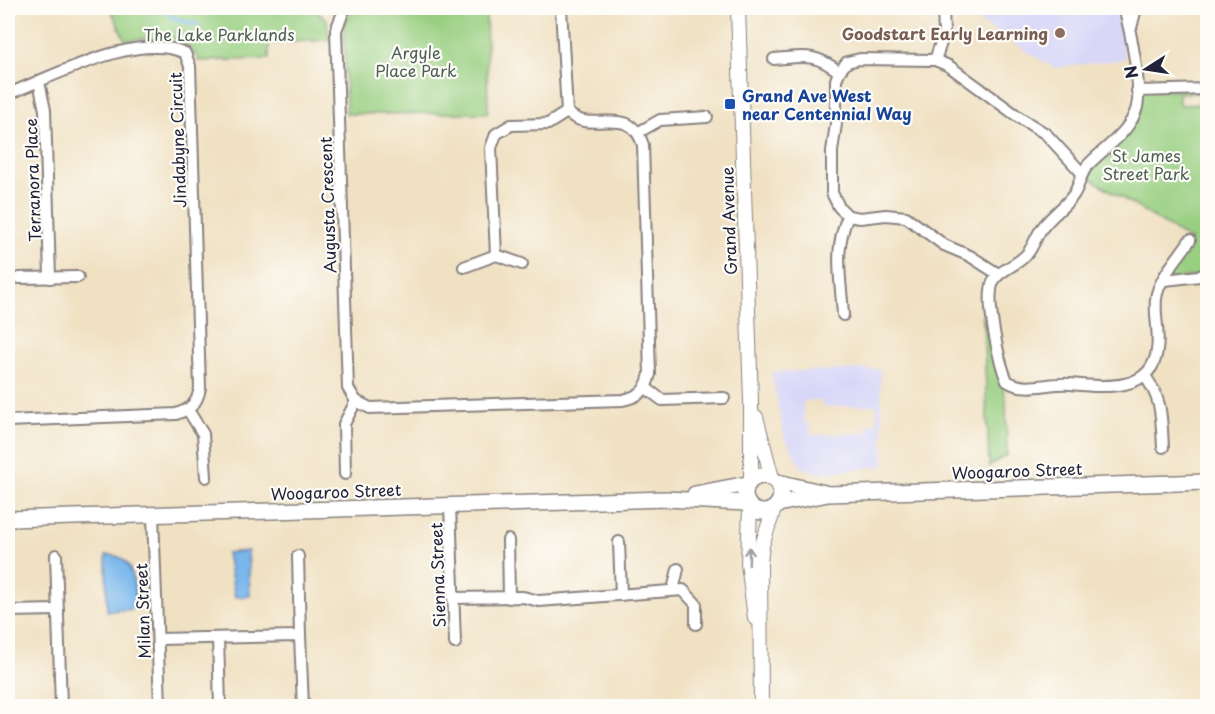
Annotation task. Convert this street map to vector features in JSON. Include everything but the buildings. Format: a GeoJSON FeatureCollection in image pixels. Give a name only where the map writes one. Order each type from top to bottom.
{"type":"FeatureCollection","features":[{"type":"Feature","properties":{"kind":"main road","name":"Woogaroo Street"},"geometry":{"type":"LineString","coordinates":[[666,499],[749,482],[761,476],[828,494]]}},
{"type":"Feature","properties":{"kind":"main road"},"geometry":{"type":"LineString","coordinates":[[775,480],[781,493],[776,507]]}},
{"type":"Feature","properties":{"kind":"main road"},"geometry":{"type":"LineString","coordinates":[[748,505],[744,490],[749,482]]}},
{"type":"Feature","properties":{"kind":"main road","name":"Woogaroo Street"},"geometry":{"type":"LineString","coordinates":[[8,519],[666,499],[748,505],[762,513],[776,507],[828,494],[1208,482]]}},
{"type":"Feature","properties":{"kind":"street","name":"Augusta Crescent"},"geometry":{"type":"LineString","coordinates":[[345,8],[336,30],[348,388],[356,401]]}},
{"type":"Feature","properties":{"kind":"street"},"geometry":{"type":"LineString","coordinates":[[345,474],[344,424],[356,401],[370,408],[623,400],[636,396],[646,388],[650,374],[643,145],[639,132],[628,123],[585,122],[574,119],[567,112],[561,8]]}},
{"type":"Feature","properties":{"kind":"street","name":"Grand Avenue"},"geometry":{"type":"LineString","coordinates":[[728,8],[737,41]]}},
{"type":"Feature","properties":{"kind":"street","name":"Grand Avenue"},"geometry":{"type":"LineString","coordinates":[[738,8],[737,41],[751,400],[749,482]]}},
{"type":"Feature","properties":{"kind":"street"},"geometry":{"type":"LineString","coordinates":[[935,60],[944,34],[943,8]]}},
{"type":"Feature","properties":{"kind":"street"},"geometry":{"type":"LineString","coordinates":[[1124,8],[1130,31],[1137,91],[1138,103],[1134,115],[1111,147],[1082,172],[1075,193],[1042,228],[1029,252],[1017,266],[998,274],[990,293],[998,350],[1007,381],[1018,387],[1065,383],[1116,387],[1144,376],[1154,365],[1158,349],[1156,300],[1159,285],[1165,280],[1190,240]]}},
{"type":"Feature","properties":{"kind":"street"},"geometry":{"type":"LineString","coordinates":[[1130,31],[1136,8]]}},
{"type":"Feature","properties":{"kind":"street","name":"Jindabyne Circuit"},"geometry":{"type":"LineString","coordinates":[[8,94],[98,56],[117,51],[170,46],[185,53],[190,66],[200,388],[197,401],[188,410]]}},
{"type":"Feature","properties":{"kind":"street"},"geometry":{"type":"LineString","coordinates":[[774,59],[813,56],[825,61],[839,72]]}},
{"type":"Feature","properties":{"kind":"street"},"geometry":{"type":"LineString","coordinates":[[998,274],[970,256],[944,244],[906,217],[848,216],[838,207],[832,193],[836,80],[847,62],[860,59],[935,60],[949,66],[1020,118],[1046,134],[1082,172]]}},
{"type":"Feature","properties":{"kind":"street","name":"Terranora Place"},"geometry":{"type":"LineString","coordinates":[[39,82],[45,110],[50,278]]}},
{"type":"Feature","properties":{"kind":"street"},"geometry":{"type":"LineString","coordinates":[[1137,91],[1208,89]]}},
{"type":"Feature","properties":{"kind":"street"},"geometry":{"type":"LineString","coordinates":[[496,255],[491,148],[496,134],[511,125],[548,124],[567,112]]}},
{"type":"Feature","properties":{"kind":"street"},"geometry":{"type":"LineString","coordinates":[[639,132],[660,120],[707,117]]}},
{"type":"Feature","properties":{"kind":"street"},"geometry":{"type":"LineString","coordinates":[[843,315],[837,256],[841,234],[848,216]]}},
{"type":"Feature","properties":{"kind":"street"},"geometry":{"type":"LineString","coordinates":[[464,267],[496,255],[522,264]]}},
{"type":"Feature","properties":{"kind":"street"},"geometry":{"type":"LineString","coordinates":[[1165,280],[1208,275]]}},
{"type":"Feature","properties":{"kind":"street"},"geometry":{"type":"LineString","coordinates":[[19,279],[78,277]]}},
{"type":"Feature","properties":{"kind":"street"},"geometry":{"type":"LineString","coordinates":[[1144,376],[1156,392],[1161,405],[1163,447]]}},
{"type":"Feature","properties":{"kind":"street"},"geometry":{"type":"LineString","coordinates":[[646,388],[662,400],[724,398]]}},
{"type":"Feature","properties":{"kind":"street","name":"Grand Avenue"},"geometry":{"type":"LineString","coordinates":[[751,400],[775,480]]}},
{"type":"Feature","properties":{"kind":"street"},"geometry":{"type":"LineString","coordinates":[[8,421],[176,414],[188,410],[203,434],[206,477]]}},
{"type":"Feature","properties":{"kind":"street","name":"Sienna Street"},"geometry":{"type":"LineString","coordinates":[[450,505],[455,643]]}},
{"type":"Feature","properties":{"kind":"street"},"geometry":{"type":"LineString","coordinates":[[748,505],[749,581],[759,635]]}},
{"type":"Feature","properties":{"kind":"street"},"geometry":{"type":"LineString","coordinates":[[761,706],[760,563],[762,545],[776,507]]}},
{"type":"Feature","properties":{"kind":"street","name":"Milan Street"},"geometry":{"type":"LineString","coordinates":[[153,515],[160,706]]}},
{"type":"Feature","properties":{"kind":"street"},"geometry":{"type":"LineString","coordinates":[[508,540],[509,598]]}},
{"type":"Feature","properties":{"kind":"street"},"geometry":{"type":"LineString","coordinates":[[619,542],[621,595]]}},
{"type":"Feature","properties":{"kind":"street"},"geometry":{"type":"LineString","coordinates":[[56,555],[61,706]]}},
{"type":"Feature","properties":{"kind":"street"},"geometry":{"type":"LineString","coordinates":[[298,556],[303,706]]}},
{"type":"Feature","properties":{"kind":"street"},"geometry":{"type":"LineString","coordinates":[[673,590],[678,569]]}},
{"type":"Feature","properties":{"kind":"street"},"geometry":{"type":"LineString","coordinates":[[453,598],[509,598],[539,601],[683,590],[696,604],[696,624]]}},
{"type":"Feature","properties":{"kind":"street"},"geometry":{"type":"LineString","coordinates":[[8,611],[58,610]]}},
{"type":"Feature","properties":{"kind":"street"},"geometry":{"type":"LineString","coordinates":[[158,639],[300,636]]}},
{"type":"Feature","properties":{"kind":"street"},"geometry":{"type":"LineString","coordinates":[[218,638],[220,706]]}},
{"type":"Feature","properties":{"kind":"shaded area","name":"Goodstart Early Learning"},"geometry":{"type":"Polygon","coordinates":[[[958,8],[1118,8],[1125,59],[1054,68],[958,8]]]}},
{"type":"Feature","properties":{"kind":"shaded area"},"geometry":{"type":"Polygon","coordinates":[[[880,369],[884,466],[820,473],[802,468],[784,436],[771,372],[880,369]],[[821,400],[803,401],[804,423],[810,423],[810,435],[867,433],[867,425],[877,424],[876,405],[822,407],[821,400]]]}},
{"type":"Feature","properties":{"kind":"green space","name":"The Lake Parklands"},"geometry":{"type":"Polygon","coordinates":[[[110,8],[310,8],[327,19],[329,40],[269,43],[269,59],[199,61],[192,51],[176,40],[158,38],[125,40],[110,8]]]}},
{"type":"Feature","properties":{"kind":"green space","name":"Argyle Place Park"},"geometry":{"type":"Polygon","coordinates":[[[355,8],[486,8],[488,113],[346,114],[344,22],[355,8]]]}},
{"type":"Feature","properties":{"kind":"green space","name":"St James Street Park"},"geometry":{"type":"Polygon","coordinates":[[[1207,89],[1207,275],[1165,280],[1190,240],[1082,173],[1134,115],[1137,91],[1207,89]],[[1179,93],[1179,105],[1199,104],[1199,93],[1179,93]]]}},
{"type":"Feature","properties":{"kind":"green space"},"geometry":{"type":"Polygon","coordinates":[[[983,316],[1006,399],[1007,455],[989,466],[983,316]]]}},
{"type":"Feature","properties":{"kind":"water"},"geometry":{"type":"Polygon","coordinates":[[[248,551],[250,596],[235,597],[227,553],[248,551]]]}},
{"type":"Feature","properties":{"kind":"water"},"geometry":{"type":"Polygon","coordinates":[[[106,555],[116,556],[128,565],[134,581],[137,609],[107,611],[106,555]]]}},
{"type":"Feature","properties":{"kind":"waterway"},"geometry":{"type":"LineString","coordinates":[[161,8],[176,19],[198,25]]}},
{"type":"Feature","properties":{"kind":"place","name":"Goodstart Early Learning"},"geometry":{"type":"Point","coordinates":[1060,33]}},
{"type":"Feature","properties":{"kind":"place","name":"Grand Ave West near Centennial Way"},"geometry":{"type":"Point","coordinates":[730,104]}}]}
